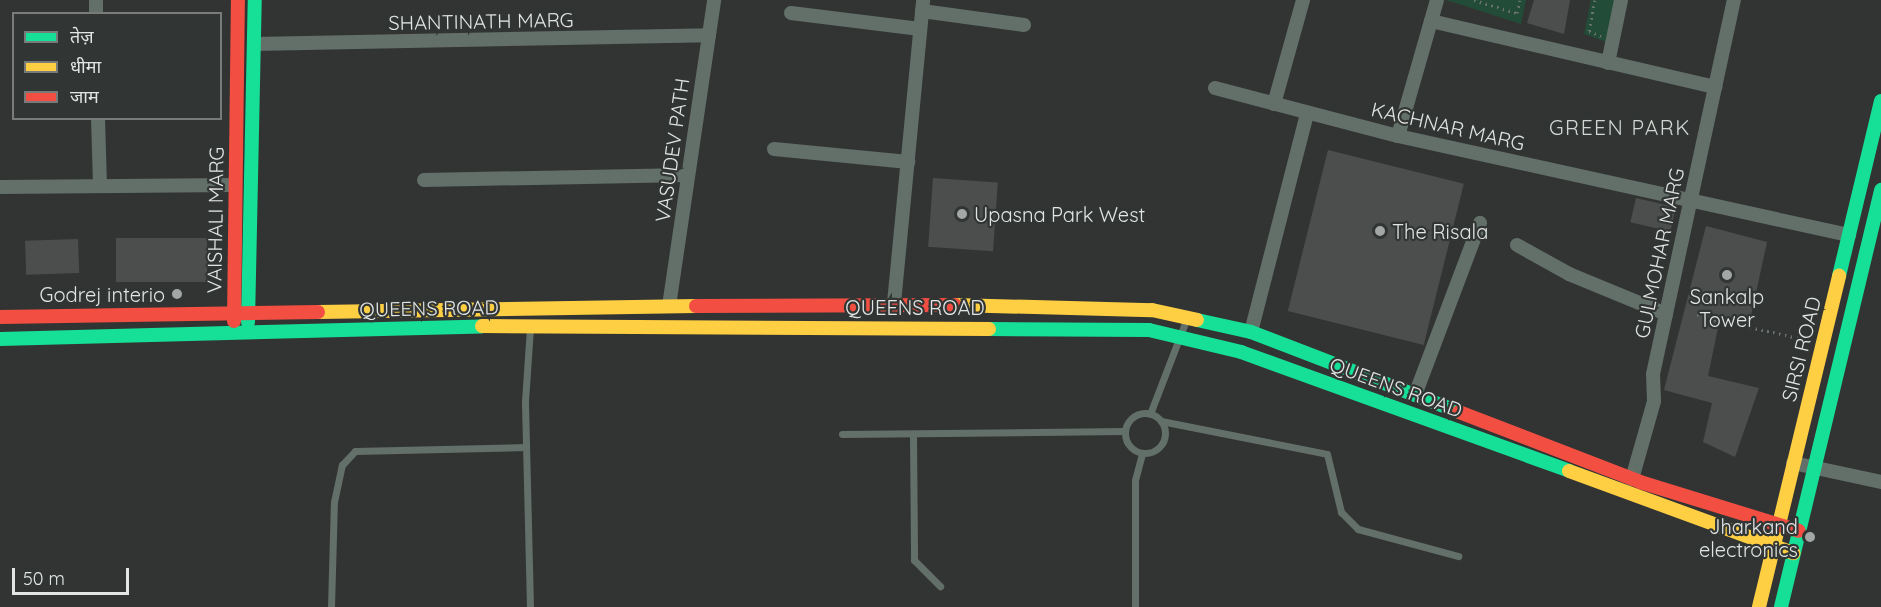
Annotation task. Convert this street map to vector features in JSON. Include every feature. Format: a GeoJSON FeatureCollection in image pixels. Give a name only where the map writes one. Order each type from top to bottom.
{"type":"FeatureCollection","features":[{"type":"Feature","properties":{"kind":"street","name":"VAISHALI MARG"},"geometry":{"type":"LineString","coordinates":[[238,0],[235,184],[241,331]]}},
{"type":"Feature","properties":{"kind":"street","name":"VAISHALI MARG"},"geometry":{"type":"LineString","coordinates":[[241,310],[255,0]]}},
{"type":"Feature","properties":{"kind":"street","name":"VASUDEV PATH"},"geometry":{"type":"LineString","coordinates":[[669,306],[714,0]]}},
{"type":"Feature","properties":{"kind":"street"},"geometry":{"type":"LineString","coordinates":[[1274,104],[1303,0]]}},
{"type":"Feature","properties":{"kind":"street"},"geometry":{"type":"LineString","coordinates":[[1398,136],[1437,0]]}},
{"type":"Feature","properties":{"kind":"street"},"geometry":{"type":"LineString","coordinates":[[1608,63],[1621,0]]}},
{"type":"Feature","properties":{"kind":"street","name":"GULMOHAR MARG"},"geometry":{"type":"LineString","coordinates":[[1632,479],[1654,401],[1653,374],[1734,0]]}},
{"type":"Feature","properties":{"kind":"street"},"geometry":{"type":"LineString","coordinates":[[894,303],[923,6],[1024,25]]}},
{"type":"Feature","properties":{"kind":"street"},"geometry":{"type":"LineString","coordinates":[[790,13],[920,29]]}},
{"type":"Feature","properties":{"kind":"street"},"geometry":{"type":"LineString","coordinates":[[1431,21],[1715,87]]}},
{"type":"Feature","properties":{"kind":"street","name":"SHANTINATH MARG"},"geometry":{"type":"LineString","coordinates":[[254,44],[709,34]]}},
{"type":"Feature","properties":{"kind":"street","name":"KACHNAR MARG"},"geometry":{"type":"LineString","coordinates":[[1215,88],[1307,114],[1398,136],[1849,235]]}},
{"type":"Feature","properties":{"kind":"street","name":"SIRSI ROAD"},"geometry":{"type":"LineString","coordinates":[[1759,607],[1777,524],[1881,101]]}},
{"type":"Feature","properties":{"kind":"street"},"geometry":{"type":"LineString","coordinates":[[1251,332],[1307,114]]}},
{"type":"Feature","properties":{"kind":"street"},"geometry":{"type":"LineString","coordinates":[[98,120],[99,185]]}},
{"type":"Feature","properties":{"kind":"street"},"geometry":{"type":"LineString","coordinates":[[774,149],[908,162]]}},
{"type":"Feature","properties":{"kind":"street"},"geometry":{"type":"LineString","coordinates":[[424,180],[688,175]]}},
{"type":"Feature","properties":{"kind":"street"},"geometry":{"type":"LineString","coordinates":[[0,187],[235,184]]}},
{"type":"Feature","properties":{"kind":"street","name":"SIRSI ROAD"},"geometry":{"type":"LineString","coordinates":[[1781,607],[1813,467],[1878,220],[1881,190]]}},
{"type":"Feature","properties":{"kind":"street"},"geometry":{"type":"LineString","coordinates":[[1855,214],[1878,220]]}},
{"type":"Feature","properties":{"kind":"street"},"geometry":{"type":"LineString","coordinates":[[1415,395],[1480,223]]}},
{"type":"Feature","properties":{"kind":"street"},"geometry":{"type":"LineString","coordinates":[[1517,245],[1569,274],[1666,314]]}},
{"type":"Feature","properties":{"kind":"street","name":"QUEENS ROAD"},"geometry":{"type":"LineString","coordinates":[[0,316],[241,310],[894,303],[1114,307],[1189,315],[1251,332],[1632,479],[1798,531]]}},
{"type":"Feature","properties":{"kind":"street","name":"QUEENS ROAD"},"geometry":{"type":"LineString","coordinates":[[0,339],[241,331],[531,326],[1112,326],[1178,335],[1395,406],[1793,553]]}},
{"type":"Feature","properties":{"kind":"street"},"geometry":{"type":"LineString","coordinates":[[1793,463],[1881,482]]}},
{"type":"Feature","properties":{"kind":"lane"},"geometry":{"type":"LineString","coordinates":[[530,607],[526,447],[532,307]]}},
{"type":"Feature","properties":{"kind":"lane"},"geometry":{"type":"LineString","coordinates":[[1150,414],[1178,335],[1189,315]]}},
{"type":"Feature","properties":{"kind":"lane"},"geometry":{"type":"LineString","coordinates":[[1161,421],[1165,434],[1160,447],[1142,453],[1131,448],[1125,431],[1131,419],[1150,414],[1161,421],[1327,454],[1341,512],[1358,529],[1458,556]]}},
{"type":"Feature","properties":{"kind":"lane"},"geometry":{"type":"LineString","coordinates":[[842,434],[1125,431]]}},
{"type":"Feature","properties":{"kind":"lane"},"geometry":{"type":"LineString","coordinates":[[913,435],[914,561],[940,586]]}},
{"type":"Feature","properties":{"kind":"lane"},"geometry":{"type":"LineString","coordinates":[[331,607],[334,502],[342,465],[355,451],[526,447]]}},
{"type":"Feature","properties":{"kind":"lane"},"geometry":{"type":"LineString","coordinates":[[1135,607],[1135,480],[1142,453]]}},
{"type":"Feature","properties":{"kind":"path"},"geometry":{"type":"LineString","coordinates":[[1474,0],[1517,13],[1520,0]]}},
{"type":"Feature","properties":{"kind":"path"},"geometry":{"type":"LineString","coordinates":[[1594,0],[1589,31],[1602,36],[1604,27]]}},
{"type":"Feature","properties":{"kind":"path"},"geometry":{"type":"LineString","coordinates":[[1697,315],[1823,344]]}},
{"type":"Feature","properties":{"kind":"green space"},"geometry":{"type":"Polygon","coordinates":[[[1446,0],[1526,0],[1521,24],[1446,0]]]}},
{"type":"Feature","properties":{"kind":"green space"},"geometry":{"type":"Polygon","coordinates":[[[1591,0],[1616,0],[1606,42],[1584,34],[1591,0]]]}},
{"type":"Feature","properties":{"kind":"building"},"geometry":{"type":"Polygon","coordinates":[[[1534,0],[1570,0],[1564,34],[1527,23],[1534,0]]]}},
{"type":"Feature","properties":{"kind":"building","name":"The Risala"},"geometry":{"type":"Polygon","coordinates":[[[1328,150],[1464,184],[1424,345],[1288,311],[1328,150]]]}},
{"type":"Feature","properties":{"kind":"building","name":"Upasna Park West"},"geometry":{"type":"Polygon","coordinates":[[[933,178],[998,183],[993,251],[928,247],[933,178]]]}},
{"type":"Feature","properties":{"kind":"building"},"geometry":{"type":"Polygon","coordinates":[[[1636,198],[1676,207],[1670,232],[1630,222],[1636,198]]]}},
{"type":"Feature","properties":{"kind":"building"},"geometry":{"type":"Polygon","coordinates":[[[1706,226],[1767,242],[1749,325],[1720,318],[1708,376],[1759,388],[1735,457],[1703,442],[1712,403],[1664,390],[1706,226]]]}},
{"type":"Feature","properties":{"kind":"building"},"geometry":{"type":"Polygon","coordinates":[[[116,238],[207,238],[207,282],[116,282],[116,238]]]}},
{"type":"Feature","properties":{"kind":"building"},"geometry":{"type":"Polygon","coordinates":[[[78,239],[79,273],[26,275],[25,241],[78,239]]]}},
{"type":"Feature","properties":{"kind":"traffic: fast"},"geometry":{"type":"LineString","coordinates":[[248,322],[255,0]]}},
{"type":"Feature","properties":{"kind":"traffic: fast"},"geometry":{"type":"LineString","coordinates":[[1839,276],[1881,101]]}},
{"type":"Feature","properties":{"kind":"traffic: fast"},"geometry":{"type":"LineString","coordinates":[[1781,607],[1881,190]]}},
{"type":"Feature","properties":{"kind":"traffic: fast"},"geometry":{"type":"LineString","coordinates":[[1197,320],[1251,332],[1459,412]]}},
{"type":"Feature","properties":{"kind":"traffic: fast"},"geometry":{"type":"LineString","coordinates":[[0,339],[482,326]]}},
{"type":"Feature","properties":{"kind":"traffic: fast"},"geometry":{"type":"LineString","coordinates":[[989,329],[1149,330],[1241,352],[1569,471]]}},
{"type":"Feature","properties":{"kind":"traffic: slow"},"geometry":{"type":"LineString","coordinates":[[1759,607],[1839,276]]}},
{"type":"Feature","properties":{"kind":"traffic: slow"},"geometry":{"type":"LineString","coordinates":[[955,305],[1152,310],[1197,320]]}},
{"type":"Feature","properties":{"kind":"traffic: slow"},"geometry":{"type":"LineString","coordinates":[[318,312],[696,306]]}},
{"type":"Feature","properties":{"kind":"traffic: slow"},"geometry":{"type":"LineString","coordinates":[[482,326],[989,329]]}},
{"type":"Feature","properties":{"kind":"traffic: slow"},"geometry":{"type":"LineString","coordinates":[[1569,471],[1793,553]]}},
{"type":"Feature","properties":{"kind":"traffic: jam"},"geometry":{"type":"LineString","coordinates":[[234,321],[238,0]]}},
{"type":"Feature","properties":{"kind":"traffic: jam"},"geometry":{"type":"LineString","coordinates":[[696,306],[955,305]]}},
{"type":"Feature","properties":{"kind":"traffic: jam"},"geometry":{"type":"LineString","coordinates":[[0,317],[318,312]]}},
{"type":"Feature","properties":{"kind":"traffic: jam"},"geometry":{"type":"LineString","coordinates":[[1459,412],[1640,482],[1799,531]]}},
{"type":"Feature","properties":{"kind":"place","name":"Upasna Park West"},"geometry":{"type":"Point","coordinates":[962,214]}},
{"type":"Feature","properties":{"kind":"place","name":"The Risala"},"geometry":{"type":"Point","coordinates":[1380,231]}},
{"type":"Feature","properties":{"kind":"place","name":"Sankalp Tower"},"geometry":{"type":"Point","coordinates":[1727,275]}},
{"type":"Feature","properties":{"kind":"place","name":"Godrej interio"},"geometry":{"type":"Point","coordinates":[177,294]}},
{"type":"Feature","properties":{"kind":"place","name":"Jharkand electronics"},"geometry":{"type":"Point","coordinates":[1810,537]}},
{"type":"Feature","properties":{"kind":"district","name":"GREEN PARK"},"geometry":{"type":"Point","coordinates":[1620,127]}}]}
